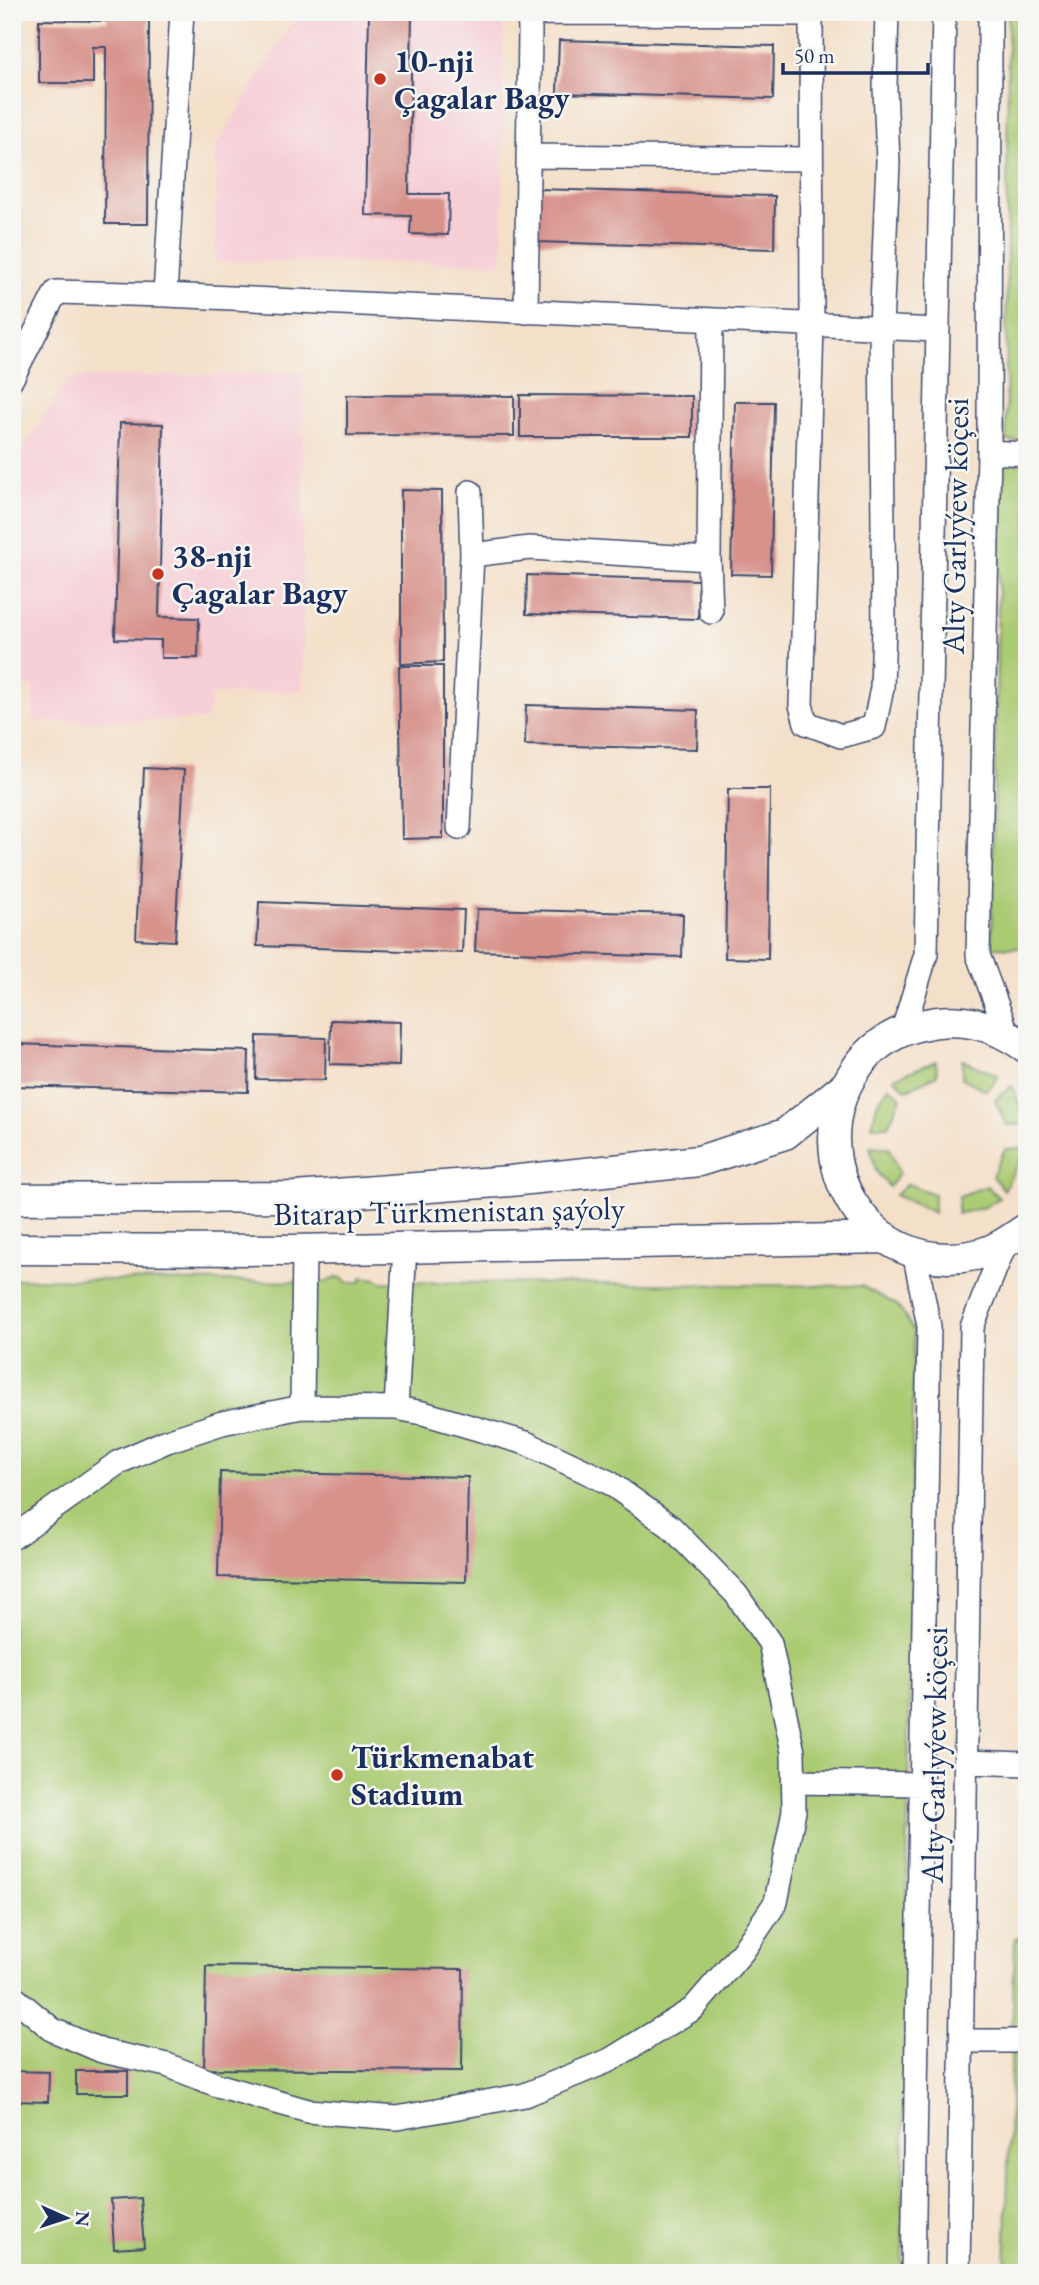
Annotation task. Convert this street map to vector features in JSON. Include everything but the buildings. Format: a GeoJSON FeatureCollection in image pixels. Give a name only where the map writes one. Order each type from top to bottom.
{"type":"FeatureCollection","features":[{"type":"Feature","properties":{"kind":"main road"},"geometry":{"type":"LineString","coordinates":[[1016,1236],[975,1255],[944,1257],[914,1252],[886,1238],[860,1215],[842,1186],[833,1154],[834,1119],[844,1087],[859,1063],[879,1044],[903,1030],[938,1021],[974,1022],[1017,1042]]}},
{"type":"Feature","properties":{"kind":"main road","name":"Bitarap Türkmenistan şaýoly"},"geometry":{"type":"LineString","coordinates":[[12,1199],[295,1197],[510,1181],[699,1161],[785,1134],[844,1087]]}},
{"type":"Feature","properties":{"kind":"main road","name":"Bitarap Türkmenistan şaýoly"},"geometry":{"type":"LineString","coordinates":[[12,1249],[304,1250],[886,1238]]}},
{"type":"Feature","properties":{"kind":"street"},"geometry":{"type":"LineString","coordinates":[[165,295],[182,12]]}},
{"type":"Feature","properties":{"kind":"street"},"geometry":{"type":"LineString","coordinates":[[526,312],[529,13],[811,13],[812,326],[800,705],[806,723],[841,736],[874,727],[882,688],[884,626],[881,329],[888,162],[885,87],[887,12]]}},
{"type":"Feature","properties":{"kind":"street","name":"Alty Garlyýew köçesi"},"geometry":{"type":"LineString","coordinates":[[903,1030],[926,954],[927,930],[944,12]]}},
{"type":"Feature","properties":{"kind":"street","name":"Alty Garlyýew köçesi"},"geometry":{"type":"LineString","coordinates":[[990,12],[989,452],[978,954],[1017,1042]]}},
{"type":"Feature","properties":{"kind":"street"},"geometry":{"type":"LineString","coordinates":[[528,156],[811,159]]}},
{"type":"Feature","properties":{"kind":"street"},"geometry":{"type":"LineString","coordinates":[[12,378],[56,292],[938,331]]}},
{"type":"Feature","properties":{"kind":"street"},"geometry":{"type":"LineString","coordinates":[[711,321],[711,612]]}},
{"type":"Feature","properties":{"kind":"street"},"geometry":{"type":"LineString","coordinates":[[989,452],[1027,454]]}},
{"type":"Feature","properties":{"kind":"street"},"geometry":{"type":"LineString","coordinates":[[459,828],[472,555],[470,492]]}},
{"type":"Feature","properties":{"kind":"street"},"geometry":{"type":"LineString","coordinates":[[472,555],[530,548],[709,559]]}},
{"type":"Feature","properties":{"kind":"street","name":"Alty Garlyýew köçesi"},"geometry":{"type":"LineString","coordinates":[[958,2273],[972,1328],[1016,1236]]}},
{"type":"Feature","properties":{"kind":"street"},"geometry":{"type":"LineString","coordinates":[[396,1408],[405,1247]]}},
{"type":"Feature","properties":{"kind":"street"},"geometry":{"type":"LineString","coordinates":[[302,1407],[304,1250]]}},
{"type":"Feature","properties":{"kind":"street","name":"Alty Garlyýew köçesi"},"geometry":{"type":"LineString","coordinates":[[913,2273],[929,1326],[914,1252]]}},
{"type":"Feature","properties":{"kind":"street"},"geometry":{"type":"LineString","coordinates":[[12,1538],[119,1462],[167,1441],[222,1423],[302,1407],[396,1408],[424,1413],[526,1443],[610,1483],[671,1527],[736,1594],[771,1643],[793,1752],[794,1782],[794,1811],[776,1902],[743,1951],[693,2009],[610,2060],[524,2095],[397,2118],[308,2111],[217,2085],[167,2065],[102,2051],[53,2030],[12,1996]]}},
{"type":"Feature","properties":{"kind":"street"},"geometry":{"type":"LineString","coordinates":[[965,1762],[1027,1764]]}},
{"type":"Feature","properties":{"kind":"street"},"geometry":{"type":"LineString","coordinates":[[794,1782],[922,1784]]}},
{"type":"Feature","properties":{"kind":"street"},"geometry":{"type":"LineString","coordinates":[[961,2041],[1027,2041]]}},
{"type":"Feature","properties":{"kind":"shaded area","name":"10-nji Çagalar Bagy"},"geometry":{"type":"Polygon","coordinates":[[[298,12],[503,12],[503,263],[215,262],[216,146],[298,12]]]}},
{"type":"Feature","properties":{"kind":"shaded area","name":"38-nji Çagalar Bagy"},"geometry":{"type":"Polygon","coordinates":[[[303,372],[303,691],[213,694],[205,720],[34,722],[33,686],[12,682],[12,467],[68,378],[303,372]]]}},
{"type":"Feature","properties":{"kind":"green space"},"geometry":{"type":"Polygon","coordinates":[[[1008,12],[1027,12],[1027,441],[1006,441],[1008,12]]]}},
{"type":"Feature","properties":{"kind":"green space"},"geometry":{"type":"Polygon","coordinates":[[[1001,463],[1027,463],[1027,728],[1022,948],[991,947],[1001,463]]]}},
{"type":"Feature","properties":{"kind":"green space"},"geometry":{"type":"Polygon","coordinates":[[[962,1060],[999,1076],[987,1091],[962,1078],[962,1060]]]}},
{"type":"Feature","properties":{"kind":"green space"},"geometry":{"type":"Polygon","coordinates":[[[936,1061],[937,1075],[907,1090],[894,1078],[936,1061]]]}},
{"type":"Feature","properties":{"kind":"green space"},"geometry":{"type":"Polygon","coordinates":[[[1012,1086],[1027,1124],[1006,1125],[995,1100],[1012,1086]]]}},
{"type":"Feature","properties":{"kind":"green space"},"geometry":{"type":"Polygon","coordinates":[[[889,1087],[901,1097],[888,1126],[872,1126],[877,1104],[889,1087]]]}},
{"type":"Feature","properties":{"kind":"green space"},"geometry":{"type":"Polygon","coordinates":[[[870,1147],[889,1148],[899,1173],[889,1187],[876,1171],[870,1147]]]}},
{"type":"Feature","properties":{"kind":"green space"},"geometry":{"type":"Polygon","coordinates":[[[1026,1148],[1004,1190],[992,1176],[1005,1149],[1026,1148]]]}},
{"type":"Feature","properties":{"kind":"green space"},"geometry":{"type":"Polygon","coordinates":[[[907,1184],[934,1194],[934,1213],[895,1195],[907,1184]]]}},
{"type":"Feature","properties":{"kind":"green space"},"geometry":{"type":"Polygon","coordinates":[[[987,1186],[999,1198],[985,1207],[957,1214],[959,1196],[987,1186]]]}},
{"type":"Feature","properties":{"kind":"green space"},"geometry":{"type":"Polygon","coordinates":[[[338,1277],[345,1279],[345,1282],[361,1282],[362,1277],[382,1282],[862,1286],[897,1305],[914,1331],[902,2273],[12,2273],[12,1279],[326,1282],[338,1277]]]}},
{"type":"Feature","properties":{"kind":"green space"},"geometry":{"type":"Polygon","coordinates":[[[1015,1938],[1027,1939],[1027,2273],[1005,2273],[1015,1938]]]}},
{"type":"Feature","properties":{"kind":"place","name":"10-nji Çagalar Bagy"},"geometry":{"type":"Point","coordinates":[380,79]}},
{"type":"Feature","properties":{"kind":"place","name":"38-nji Çagalar Bagy"},"geometry":{"type":"Point","coordinates":[158,574]}},
{"type":"Feature","properties":{"kind":"place","name":"Türkmenabat Stadium"},"geometry":{"type":"Point","coordinates":[337,1775]}}]}
